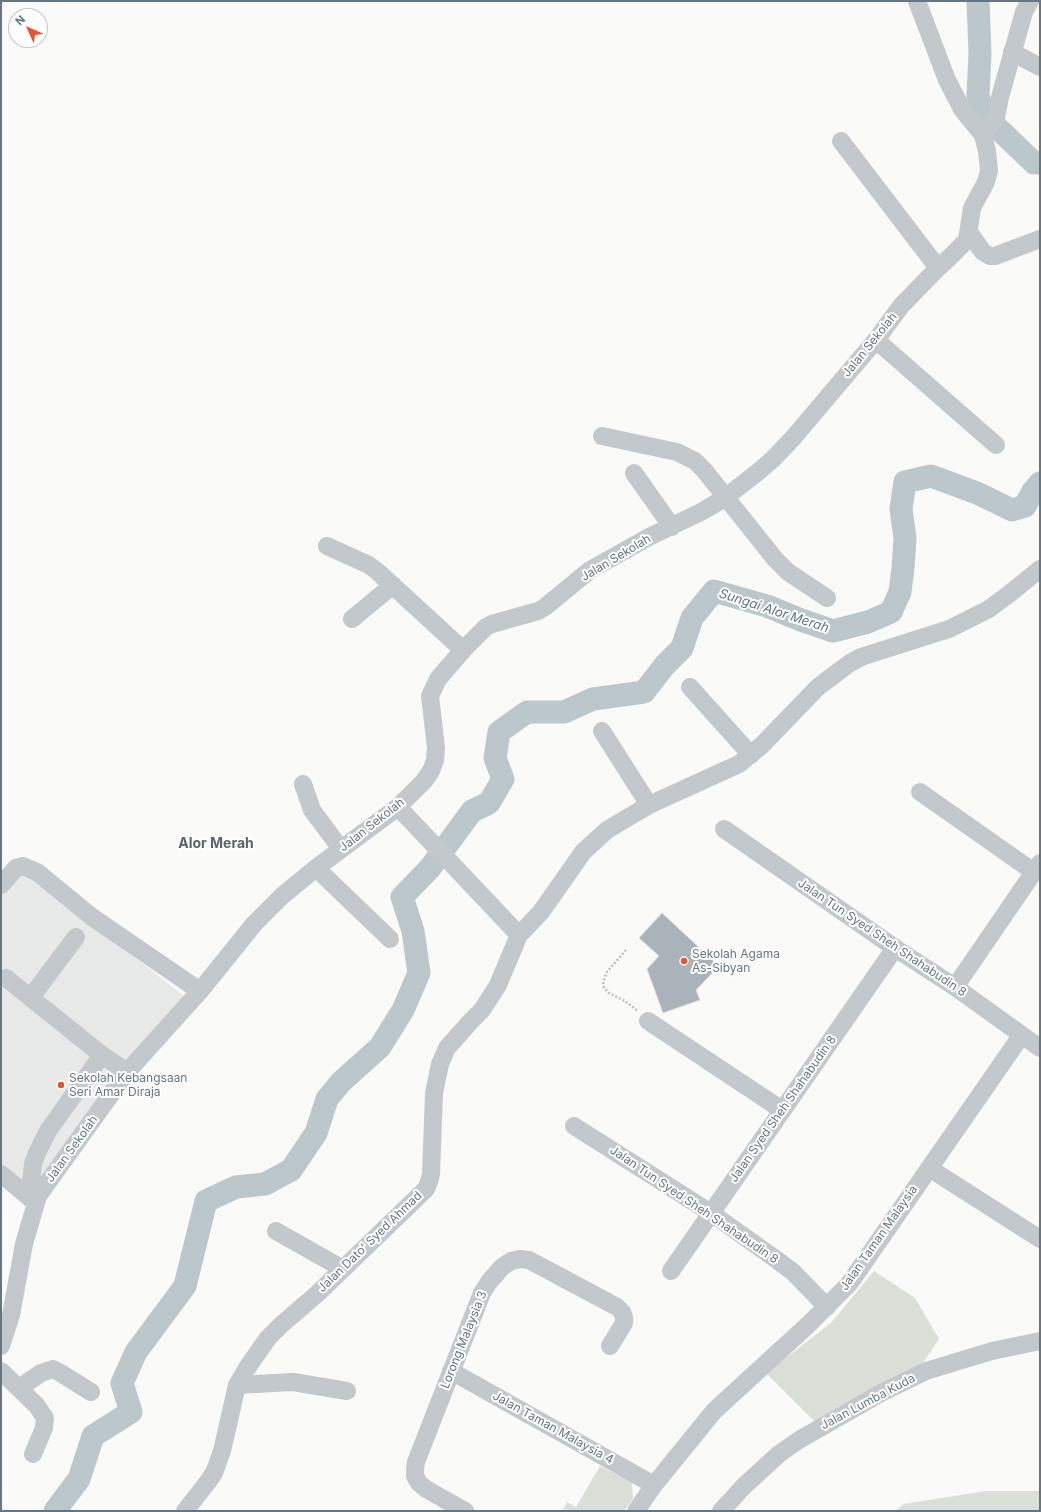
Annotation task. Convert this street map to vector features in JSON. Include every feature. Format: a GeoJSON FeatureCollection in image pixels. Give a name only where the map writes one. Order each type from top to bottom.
{"type":"FeatureCollection","features":[{"type":"Feature","properties":{"kind":"street","name":"Jalan Sekolah"},"geometry":{"type":"LineString","coordinates":[[1,1346],[6,1311],[37,1200],[127,1072],[200,990],[254,924],[282,896],[316,868],[398,807],[424,781],[431,771],[435,760],[436,748],[430,696],[438,678],[486,627],[538,611],[590,570],[726,497],[781,451],[876,340],[901,306],[967,240],[972,208],[983,190],[989,171],[987,151],[989,128],[965,114],[941,66],[917,1]]}},
{"type":"Feature","properties":{"kind":"street"},"geometry":{"type":"LineString","coordinates":[[989,128],[997,107],[1024,12],[1030,1]]}},
{"type":"Feature","properties":{"kind":"street"},"geometry":{"type":"LineString","coordinates":[[1012,52],[1040,67]]}},
{"type":"Feature","properties":{"kind":"street"},"geometry":{"type":"LineString","coordinates":[[841,141],[938,268]]}},
{"type":"Feature","properties":{"kind":"street"},"geometry":{"type":"LineString","coordinates":[[969,232],[983,252],[990,256],[995,256],[1040,239]]}},
{"type":"Feature","properties":{"kind":"street"},"geometry":{"type":"LineString","coordinates":[[876,340],[996,445]]}},
{"type":"Feature","properties":{"kind":"street"},"geometry":{"type":"LineString","coordinates":[[602,436],[677,452],[695,461],[788,572],[827,598]]}},
{"type":"Feature","properties":{"kind":"street"},"geometry":{"type":"LineString","coordinates":[[634,474],[672,527]]}},
{"type":"Feature","properties":{"kind":"street"},"geometry":{"type":"LineString","coordinates":[[327,546],[369,565],[393,585],[463,650]]}},
{"type":"Feature","properties":{"kind":"street","name":"Jalan Dato' Syed Ahmad"},"geometry":{"type":"LineString","coordinates":[[185,1511],[207,1484],[219,1462],[237,1385],[268,1338],[317,1294],[426,1189],[431,1174],[434,1093],[440,1064],[447,1048],[482,1010],[498,985],[519,935],[541,912],[579,858],[591,844],[607,830],[650,805],[739,764],[762,746],[818,687],[850,663],[861,657],[949,629],[989,609],[1040,568]]}},
{"type":"Feature","properties":{"kind":"street"},"geometry":{"type":"LineString","coordinates":[[352,619],[393,585]]}},
{"type":"Feature","properties":{"kind":"street"},"geometry":{"type":"LineString","coordinates":[[690,687],[751,754]]}},
{"type":"Feature","properties":{"kind":"street"},"geometry":{"type":"LineString","coordinates":[[602,731],[650,805]]}},
{"type":"Feature","properties":{"kind":"street"},"geometry":{"type":"LineString","coordinates":[[303,784],[312,810],[341,849]]}},
{"type":"Feature","properties":{"kind":"street"},"geometry":{"type":"LineString","coordinates":[[920,792],[1037,868],[954,987]]}},
{"type":"Feature","properties":{"kind":"street"},"geometry":{"type":"LineString","coordinates":[[398,807],[519,935]]}},
{"type":"Feature","properties":{"kind":"street","name":"Jalan Tun Syed Sheh Shahabudin 8"},"geometry":{"type":"LineString","coordinates":[[724,828],[1040,1048]]}},
{"type":"Feature","properties":{"kind":"street"},"geometry":{"type":"LineString","coordinates":[[1,885],[16,868],[22,866],[37,872],[92,917],[200,990]]}},
{"type":"Feature","properties":{"kind":"street"},"geometry":{"type":"LineString","coordinates":[[316,868],[390,939]]}},
{"type":"Feature","properties":{"kind":"street"},"geometry":{"type":"LineString","coordinates":[[31,997],[76,937]]}},
{"type":"Feature","properties":{"kind":"street","name":"Jalan Syed Sheh Shahabudin 8"},"geometry":{"type":"LineString","coordinates":[[671,1271],[895,948]]}},
{"type":"Feature","properties":{"kind":"street"},"geometry":{"type":"LineString","coordinates":[[6,978],[102,1055],[127,1072]]}},
{"type":"Feature","properties":{"kind":"street"},"geometry":{"type":"LineString","coordinates":[[648,1021],[782,1110]]}},
{"type":"Feature","properties":{"kind":"street","name":"Jalan Taman Malaysia"},"geometry":{"type":"LineString","coordinates":[[636,1511],[654,1485],[714,1411],[827,1307],[849,1284],[1021,1036]]}},
{"type":"Feature","properties":{"kind":"street"},"geometry":{"type":"LineString","coordinates":[[37,1200],[31,1183],[31,1174],[33,1164],[42,1143],[48,1131],[102,1055]]}},
{"type":"Feature","properties":{"kind":"street","name":"Jalan Tun Syed Sheh Shahabudin 8"},"geometry":{"type":"LineString","coordinates":[[574,1126],[711,1213],[793,1272],[827,1307]]}},
{"type":"Feature","properties":{"kind":"street"},"geometry":{"type":"LineString","coordinates":[[929,1168],[1040,1239]]}},
{"type":"Feature","properties":{"kind":"street"},"geometry":{"type":"LineString","coordinates":[[1,1174],[37,1200]]}},
{"type":"Feature","properties":{"kind":"street"},"geometry":{"type":"LineString","coordinates":[[276,1231],[343,1268]]}},
{"type":"Feature","properties":{"kind":"street","name":"Lorong Malaysia 3"},"geometry":{"type":"LineString","coordinates":[[465,1511],[419,1483],[415,1476],[416,1462],[482,1293],[502,1267],[510,1261],[520,1259],[529,1260],[616,1307],[624,1316],[624,1323],[610,1346]]}},
{"type":"Feature","properties":{"kind":"street","name":"Jalan Lumba Kuda"},"geometry":{"type":"LineString","coordinates":[[722,1511],[744,1486],[779,1454],[799,1440],[881,1393],[926,1372],[992,1350],[1040,1341]]}},
{"type":"Feature","properties":{"kind":"street"},"geometry":{"type":"LineString","coordinates":[[19,1388],[41,1373],[53,1369],[91,1392]]}},
{"type":"Feature","properties":{"kind":"street"},"geometry":{"type":"LineString","coordinates":[[1,1371],[38,1406],[45,1418],[44,1428],[33,1454]]}},
{"type":"Feature","properties":{"kind":"street","name":"Jalan Taman Malaysia 4"},"geometry":{"type":"LineString","coordinates":[[451,1371],[654,1485]]}},
{"type":"Feature","properties":{"kind":"street"},"geometry":{"type":"LineString","coordinates":[[237,1385],[293,1382],[347,1391]]}},
{"type":"Feature","properties":{"kind":"path"},"geometry":{"type":"LineString","coordinates":[[626,950],[607,972],[603,982],[604,988],[614,997],[625,1001],[636,1008],[648,1021]]}},
{"type":"Feature","properties":{"kind":"shaded area","name":"Sekolah Kebangsaan Seri Amar Diraja"},"geometry":{"type":"Polygon","coordinates":[[[19,867],[188,999],[34,1196],[1,1170],[1,890],[19,867]]]}},
{"type":"Feature","properties":{"kind":"shaded area"},"geometry":{"type":"Polygon","coordinates":[[[874,1271],[915,1298],[939,1339],[921,1366],[818,1425],[766,1373],[831,1323],[874,1271]]]}},
{"type":"Feature","properties":{"kind":"shaded area"},"geometry":{"type":"Polygon","coordinates":[[[600,1466],[632,1482],[633,1498],[624,1511],[562,1511],[567,1502],[576,1507],[600,1466]]]}},
{"type":"Feature","properties":{"kind":"shaded area"},"geometry":{"type":"Polygon","coordinates":[[[986,1491],[1040,1491],[1040,1511],[895,1511],[904,1504],[986,1491]]]}},
{"type":"Feature","properties":{"kind":"building","name":"Sekolah Agama As-Sibyan"},"geometry":{"type":"Polygon","coordinates":[[[662,913],[719,966],[696,990],[700,1000],[663,1013],[647,969],[659,956],[639,938],[662,913]]]}},
{"type":"Feature","properties":{"kind":"waterway","name":"Sungai Alor Merah"},"geometry":{"type":"LineString","coordinates":[[978,1],[980,54],[978,95],[982,113],[1034,163],[1040,163]]}},
{"type":"Feature","properties":{"kind":"waterway","name":"Sungai Alor Merah"},"geometry":{"type":"LineString","coordinates":[[55,1511],[79,1479],[93,1436],[131,1412],[122,1383],[136,1352],[185,1286],[206,1201],[236,1187],[265,1184],[291,1170],[316,1133],[327,1099],[341,1082],[380,1047],[403,1010],[419,973],[413,931],[402,897],[430,868],[472,811],[489,803],[503,779],[495,758],[499,732],[527,712],[564,712],[593,699],[644,692],[665,665],[682,648],[692,618],[714,591],[767,606],[833,631],[868,622],[891,612],[900,592],[903,568],[905,538],[901,509],[905,482],[931,476],[977,493],[1012,510],[1025,506],[1033,491],[1040,483]]}},
{"type":"Feature","properties":{"kind":"place","name":"Sekolah Agama As-Sibyan"},"geometry":{"type":"Point","coordinates":[684,961]}},
{"type":"Feature","properties":{"kind":"place","name":"Sekolah Kebangsaan Seri Amar Diraja"},"geometry":{"type":"Point","coordinates":[61,1085]}},
{"type":"Feature","properties":{"kind":"district","name":"Alor Merah"},"geometry":{"type":"Point","coordinates":[216,844]}}]}
